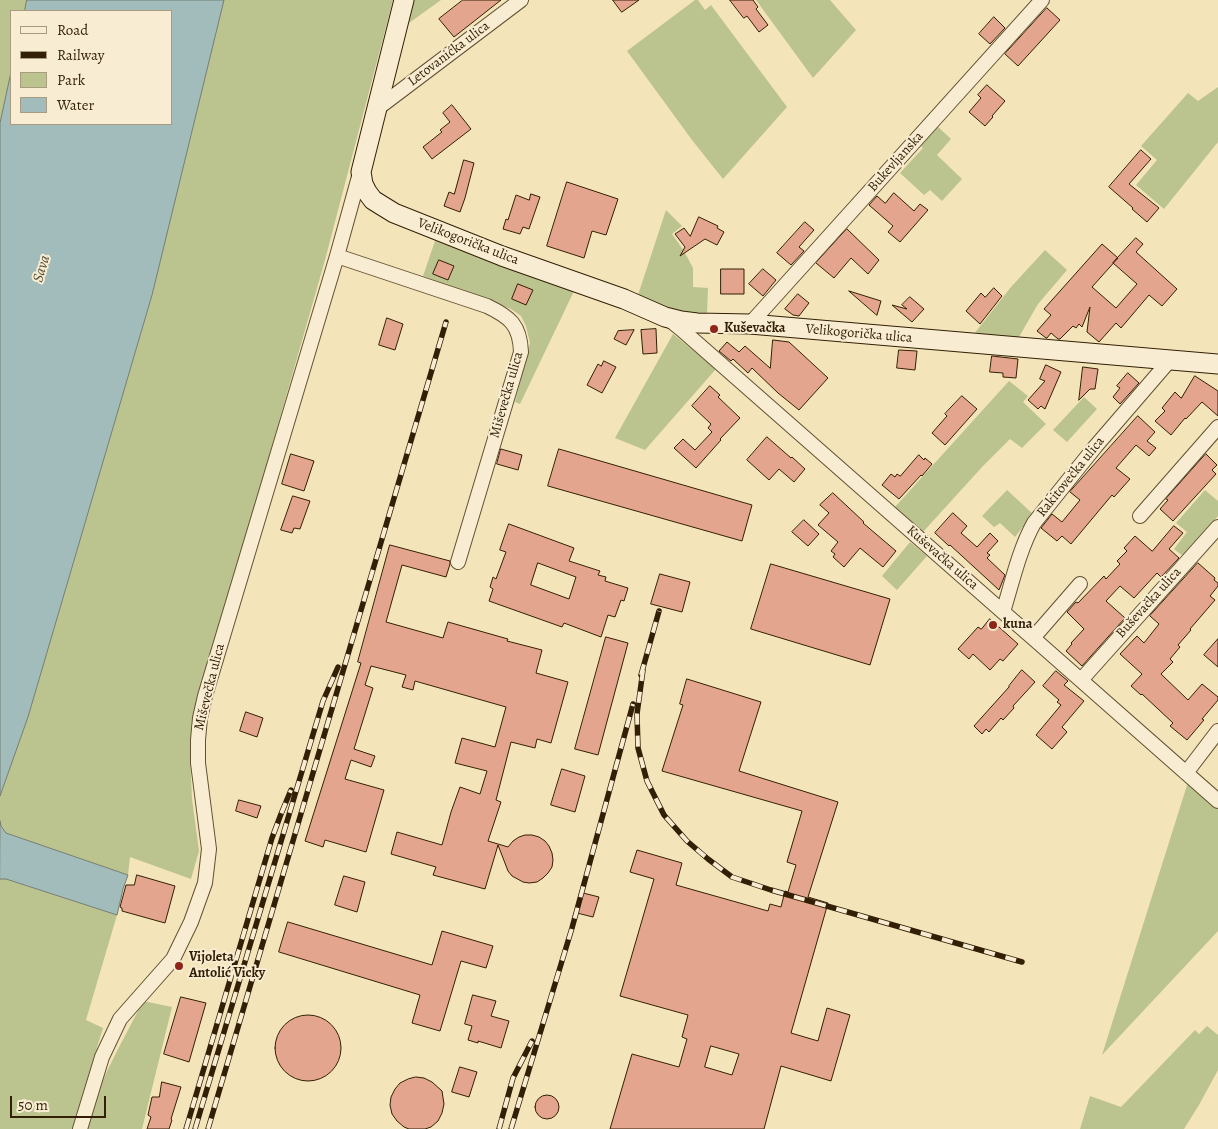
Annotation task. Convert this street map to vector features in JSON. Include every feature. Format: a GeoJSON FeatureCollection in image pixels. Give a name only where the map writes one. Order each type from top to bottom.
{"type":"FeatureCollection","features":[{"type":"Feature","properties":{"kind":"street","name":"Miševečka ulica"},"geometry":{"type":"LineString","coordinates":[[80,1129],[102,1057],[120,1019],[173,959],[191,922],[205,884],[209,849],[198,763],[200,718],[361,172],[404,0]]}},
{"type":"Feature","properties":{"kind":"street","name":"Letovanićka ulica"},"geometry":{"type":"LineString","coordinates":[[378,108],[521,0]]}},
{"type":"Feature","properties":{"kind":"street","name":"Bukevljanska"},"geometry":{"type":"LineString","coordinates":[[750,324],[1042,0]]}},
{"type":"Feature","properties":{"kind":"street","name":"Velikogorička ulica"},"geometry":{"type":"LineString","coordinates":[[361,172],[363,184],[373,200],[394,213],[502,256],[681,321],[750,324],[1218,364]]}},
{"type":"Feature","properties":{"kind":"street","name":"Miševečka ulica"},"geometry":{"type":"LineString","coordinates":[[337,256],[487,306],[502,313],[517,329],[521,352],[458,562]]}},
{"type":"Feature","properties":{"kind":"street","name":"Kuševačka ulica"},"geometry":{"type":"LineString","coordinates":[[665,316],[1218,801]]}},
{"type":"Feature","properties":{"kind":"street","name":"Rakitovečka ulica"},"geometry":{"type":"LineString","coordinates":[[1003,612],[1022,551],[1034,523],[1095,447],[1170,360]]}},
{"type":"Feature","properties":{"kind":"street"},"geometry":{"type":"LineString","coordinates":[[1140,516],[1218,427]]}},
{"type":"Feature","properties":{"kind":"street","name":"Buševačka ulica"},"geometry":{"type":"LineString","coordinates":[[1080,680],[1218,527]]}},
{"type":"Feature","properties":{"kind":"street"},"geometry":{"type":"LineString","coordinates":[[1033,638],[1080,584]]}},
{"type":"Feature","properties":{"kind":"street"},"geometry":{"type":"LineString","coordinates":[[1186,774],[1218,731]]}},
{"type":"Feature","properties":{"kind":"green space"},"geometry":{"type":"Polygon","coordinates":[[[0,0],[27,0],[25,10],[10,10],[10,77],[0,123],[0,0]]]}},
{"type":"Feature","properties":{"kind":"green space"},"geometry":{"type":"Polygon","coordinates":[[[224,0],[393,0],[325,260],[195,716],[190,755],[192,799],[199,851],[191,879],[130,857],[128,875],[6,833],[0,821],[0,796],[28,717],[152,295],[224,0]]]}},
{"type":"Feature","properties":{"kind":"green space"},"geometry":{"type":"Polygon","coordinates":[[[414,0],[441,0],[409,23],[414,0]]]}},
{"type":"Feature","properties":{"kind":"green space"},"geometry":{"type":"Polygon","coordinates":[[[695,0],[698,0],[705,10],[711,5],[787,107],[723,179],[627,51],[695,0]]]}},
{"type":"Feature","properties":{"kind":"green space"},"geometry":{"type":"Polygon","coordinates":[[[756,0],[830,0],[856,30],[813,78],[756,0]]]}},
{"type":"Feature","properties":{"kind":"green space"},"geometry":{"type":"Polygon","coordinates":[[[1218,87],[1218,142],[1164,209],[1136,185],[1157,160],[1141,146],[1188,93],[1198,101],[1218,87]]]}},
{"type":"Feature","properties":{"kind":"green space"},"geometry":{"type":"Polygon","coordinates":[[[935,124],[951,139],[937,155],[962,179],[942,201],[930,190],[924,195],[900,173],[923,148],[918,143],[935,124]]]}},
{"type":"Feature","properties":{"kind":"green space"},"geometry":{"type":"Polygon","coordinates":[[[666,210],[682,226],[672,234],[693,268],[693,287],[708,288],[707,314],[685,314],[667,309],[638,295],[666,210]]]}},
{"type":"Feature","properties":{"kind":"green space"},"geometry":{"type":"Polygon","coordinates":[[[436,238],[575,289],[520,404],[515,402],[530,343],[526,326],[521,316],[511,309],[423,276],[436,238]]]}},
{"type":"Feature","properties":{"kind":"green space"},"geometry":{"type":"Polygon","coordinates":[[[1045,250],[1067,270],[1038,304],[1019,337],[974,334],[1011,287],[1045,250]]]}},
{"type":"Feature","properties":{"kind":"green space"},"geometry":{"type":"Polygon","coordinates":[[[673,334],[716,369],[645,450],[615,438],[673,334]]]}},
{"type":"Feature","properties":{"kind":"green space"},"geometry":{"type":"Polygon","coordinates":[[[1009,381],[1028,396],[1023,402],[1046,424],[1022,448],[1010,439],[923,532],[895,507],[1009,381]]]}},
{"type":"Feature","properties":{"kind":"green space"},"geometry":{"type":"Polygon","coordinates":[[[1084,397],[1097,409],[1067,442],[1053,430],[1084,397]]]}},
{"type":"Feature","properties":{"kind":"green space"},"geometry":{"type":"Polygon","coordinates":[[[1007,490],[1033,514],[1015,537],[1000,523],[994,527],[982,516],[1007,490]]]}},
{"type":"Feature","properties":{"kind":"green space"},"geometry":{"type":"Polygon","coordinates":[[[1205,490],[1218,501],[1218,516],[1183,556],[1174,549],[1187,532],[1176,523],[1205,490]]]}},
{"type":"Feature","properties":{"kind":"green space"},"geometry":{"type":"Polygon","coordinates":[[[910,542],[927,556],[897,590],[882,576],[910,542]]]}},
{"type":"Feature","properties":{"kind":"green space"},"geometry":{"type":"Polygon","coordinates":[[[1188,782],[1218,809],[1218,931],[1102,1055],[1188,782]]]}},
{"type":"Feature","properties":{"kind":"green space"},"geometry":{"type":"Polygon","coordinates":[[[0,879],[6,879],[117,915],[86,1020],[103,1028],[72,1129],[0,1129],[0,879]]]}},
{"type":"Feature","properties":{"kind":"green space"},"geometry":{"type":"Polygon","coordinates":[[[143,1001],[172,1007],[142,1129],[85,1129],[103,1080],[143,1001]]]}},
{"type":"Feature","properties":{"kind":"green space"},"geometry":{"type":"Polygon","coordinates":[[[1207,1026],[1218,1035],[1218,1070],[1184,1129],[1080,1129],[1090,1096],[1121,1107],[1195,1030],[1199,1034],[1207,1026]]]}},
{"type":"Feature","properties":{"kind":"water","name":"Sava"},"geometry":{"type":"Polygon","coordinates":[[[27,0],[224,0],[152,295],[28,717],[0,796],[0,123],[10,77],[10,125],[172,125],[172,10],[25,10],[27,0]]]}},
{"type":"Feature","properties":{"kind":"water"},"geometry":{"type":"Polygon","coordinates":[[[0,821],[6,833],[128,875],[117,915],[6,879],[0,879],[0,821]]]}},
{"type":"Feature","properties":{"kind":"building"},"geometry":{"type":"Polygon","coordinates":[[[463,0],[501,0],[454,37],[439,19],[463,0]]]}},
{"type":"Feature","properties":{"kind":"building"},"geometry":{"type":"Polygon","coordinates":[[[613,0],[639,0],[622,12],[613,0]]]}},
{"type":"Feature","properties":{"kind":"building"},"geometry":{"type":"Polygon","coordinates":[[[730,0],[753,0],[758,7],[756,9],[768,25],[759,32],[747,16],[744,18],[730,0]]]}},
{"type":"Feature","properties":{"kind":"building"},"geometry":{"type":"Polygon","coordinates":[[[1047,8],[1060,20],[1018,66],[1005,54],[1047,8]]]}},
{"type":"Feature","properties":{"kind":"building"},"geometry":{"type":"Polygon","coordinates":[[[994,17],[1005,28],[990,44],[979,34],[994,17]]]}},
{"type":"Feature","properties":{"kind":"building"},"geometry":{"type":"Polygon","coordinates":[[[987,85],[1005,101],[985,126],[969,112],[981,98],[978,95],[987,85]]]}},
{"type":"Feature","properties":{"kind":"building"},"geometry":{"type":"Polygon","coordinates":[[[452,105],[471,129],[432,159],[423,147],[442,132],[440,130],[450,122],[443,113],[452,105]]]}},
{"type":"Feature","properties":{"kind":"building"},"geometry":{"type":"Polygon","coordinates":[[[1141,150],[1151,159],[1129,184],[1159,208],[1147,222],[1109,187],[1141,150]]]}},
{"type":"Feature","properties":{"kind":"building"},"geometry":{"type":"Polygon","coordinates":[[[464,160],[474,163],[460,212],[444,206],[449,192],[454,194],[464,160]]]}},
{"type":"Feature","properties":{"kind":"building"},"geometry":{"type":"Polygon","coordinates":[[[567,182],[618,199],[606,235],[592,231],[584,258],[547,246],[567,182]]]}},
{"type":"Feature","properties":{"kind":"building"},"geometry":{"type":"Polygon","coordinates":[[[894,193],[914,211],[920,204],[928,210],[900,242],[888,232],[893,226],[869,205],[877,196],[885,203],[894,193]]]}},
{"type":"Feature","properties":{"kind":"building"},"geometry":{"type":"Polygon","coordinates":[[[531,194],[540,197],[529,229],[523,227],[520,234],[503,229],[516,195],[529,200],[531,194]]]}},
{"type":"Feature","properties":{"kind":"building"},"geometry":{"type":"Polygon","coordinates":[[[699,217],[718,226],[717,228],[724,232],[717,245],[705,239],[680,256],[685,247],[675,234],[684,228],[690,236],[699,217]]]}},
{"type":"Feature","properties":{"kind":"building"},"geometry":{"type":"Polygon","coordinates":[[[805,222],[814,230],[799,247],[804,251],[791,265],[777,253],[805,222]]]}},
{"type":"Feature","properties":{"kind":"building"},"geometry":{"type":"Polygon","coordinates":[[[847,229],[879,260],[868,274],[851,258],[834,278],[816,263],[847,229]]]}},
{"type":"Feature","properties":{"kind":"building"},"geometry":{"type":"Polygon","coordinates":[[[1136,238],[1143,244],[1136,252],[1177,289],[1162,306],[1149,295],[1121,328],[1116,323],[1099,342],[1087,332],[1090,307],[1082,327],[1079,324],[1076,328],[1073,326],[1060,339],[1051,333],[1046,338],[1037,331],[1051,315],[1044,309],[1102,244],[1118,258],[1136,238]],[[1113,263],[1092,287],[1116,308],[1137,284],[1113,263]]]}},
{"type":"Feature","properties":{"kind":"building"},"geometry":{"type":"Polygon","coordinates":[[[439,260],[454,266],[448,280],[433,274],[439,260]]]}},
{"type":"Feature","properties":{"kind":"building"},"geometry":{"type":"Polygon","coordinates":[[[721,269],[744,269],[744,294],[721,294],[721,269]]]}},
{"type":"Feature","properties":{"kind":"building"},"geometry":{"type":"Polygon","coordinates":[[[763,269],[776,280],[763,296],[749,284],[763,269]]]}},
{"type":"Feature","properties":{"kind":"building"},"geometry":{"type":"Polygon","coordinates":[[[518,284],[533,290],[526,305],[512,299],[518,284]]]}},
{"type":"Feature","properties":{"kind":"building"},"geometry":{"type":"Polygon","coordinates":[[[994,288],[1002,296],[980,324],[966,311],[981,293],[985,297],[994,288]]]}},
{"type":"Feature","properties":{"kind":"building"},"geometry":{"type":"Polygon","coordinates":[[[849,291],[881,301],[877,315],[849,291]]]}},
{"type":"Feature","properties":{"kind":"building"},"geometry":{"type":"Polygon","coordinates":[[[798,294],[809,303],[799,316],[793,315],[785,309],[798,294]]]}},
{"type":"Feature","properties":{"kind":"building"},"geometry":{"type":"Polygon","coordinates":[[[910,297],[924,309],[912,322],[892,305],[907,309],[902,305],[910,297]]]}},
{"type":"Feature","properties":{"kind":"building"},"geometry":{"type":"Polygon","coordinates":[[[387,318],[403,324],[395,350],[379,345],[387,318]]]}},
{"type":"Feature","properties":{"kind":"building"},"geometry":{"type":"Polygon","coordinates":[[[656,329],[657,353],[643,354],[641,330],[656,329]]]}},
{"type":"Feature","properties":{"kind":"building"},"geometry":{"type":"Polygon","coordinates":[[[634,330],[626,345],[614,339],[618,331],[634,330]]]}},
{"type":"Feature","properties":{"kind":"building"},"geometry":{"type":"Polygon","coordinates":[[[773,340],[789,342],[828,378],[799,410],[752,368],[748,373],[733,359],[731,361],[719,351],[727,342],[739,352],[745,346],[770,368],[773,340]]]}},
{"type":"Feature","properties":{"kind":"building"},"geometry":{"type":"Polygon","coordinates":[[[899,350],[917,351],[915,370],[897,368],[899,350]]]}},
{"type":"Feature","properties":{"kind":"building"},"geometry":{"type":"Polygon","coordinates":[[[992,356],[1018,359],[1016,378],[1003,377],[1003,373],[990,372],[992,356]]]}},
{"type":"Feature","properties":{"kind":"building"},"geometry":{"type":"Polygon","coordinates":[[[604,361],[616,367],[602,393],[587,385],[598,364],[601,366],[604,361]]]}},
{"type":"Feature","properties":{"kind":"building"},"geometry":{"type":"Polygon","coordinates":[[[1046,365],[1061,372],[1045,409],[1041,406],[1038,409],[1028,400],[1045,381],[1040,379],[1046,365]]]}},
{"type":"Feature","properties":{"kind":"building"},"geometry":{"type":"Polygon","coordinates":[[[1083,367],[1098,369],[1095,389],[1090,389],[1079,400],[1083,367]]]}},
{"type":"Feature","properties":{"kind":"building"},"geometry":{"type":"Polygon","coordinates":[[[1128,373],[1139,383],[1120,404],[1113,397],[1120,388],[1117,386],[1128,373]]]}},
{"type":"Feature","properties":{"kind":"building"},"geometry":{"type":"Polygon","coordinates":[[[1195,376],[1218,391],[1218,416],[1202,402],[1171,435],[1155,421],[1165,411],[1162,408],[1175,392],[1181,398],[1195,376]]]}},
{"type":"Feature","properties":{"kind":"building"},"geometry":{"type":"Polygon","coordinates":[[[710,386],[720,395],[718,397],[740,418],[696,468],[674,448],[683,439],[695,450],[712,432],[708,428],[711,424],[692,406],[710,386]]]}},
{"type":"Feature","properties":{"kind":"building"},"geometry":{"type":"Polygon","coordinates":[[[962,396],[977,409],[945,445],[932,433],[947,416],[945,414],[962,396]]]}},
{"type":"Feature","properties":{"kind":"building"},"geometry":{"type":"Polygon","coordinates":[[[1138,416],[1155,432],[1147,441],[1156,448],[1149,456],[1136,445],[1116,468],[1130,479],[1114,497],[1112,495],[1071,544],[1062,536],[1057,541],[1041,528],[1052,514],[1062,522],[1080,500],[1070,492],[1138,416]]]}},
{"type":"Feature","properties":{"kind":"building"},"geometry":{"type":"Polygon","coordinates":[[[767,437],[805,469],[794,482],[779,469],[769,480],[747,460],[767,437]]]}},
{"type":"Feature","properties":{"kind":"building"},"geometry":{"type":"Polygon","coordinates":[[[501,449],[522,455],[518,470],[497,464],[501,449]]]}},
{"type":"Feature","properties":{"kind":"building"},"geometry":{"type":"Polygon","coordinates":[[[559,449],[752,505],[742,541],[548,486],[559,449]]]}},
{"type":"Feature","properties":{"kind":"building"},"geometry":{"type":"Polygon","coordinates":[[[291,454],[314,461],[304,491],[282,484],[291,454]]]}},
{"type":"Feature","properties":{"kind":"building"},"geometry":{"type":"Polygon","coordinates":[[[1206,454],[1217,465],[1212,470],[1216,474],[1173,521],[1160,509],[1168,500],[1166,499],[1206,454]]]}},
{"type":"Feature","properties":{"kind":"building"},"geometry":{"type":"Polygon","coordinates":[[[919,455],[932,464],[899,499],[882,485],[891,474],[895,477],[897,474],[900,476],[919,455]]]}},
{"type":"Feature","properties":{"kind":"building"},"geometry":{"type":"Polygon","coordinates":[[[833,493],[863,523],[896,551],[883,567],[860,548],[844,567],[833,557],[835,554],[831,551],[838,542],[818,525],[829,513],[820,505],[833,493]]]}},
{"type":"Feature","properties":{"kind":"building"},"geometry":{"type":"Polygon","coordinates":[[[293,496],[310,501],[300,529],[294,528],[292,533],[281,530],[293,496]]]}},
{"type":"Feature","properties":{"kind":"building"},"geometry":{"type":"Polygon","coordinates":[[[953,513],[967,526],[961,533],[977,547],[990,533],[998,541],[987,553],[990,555],[987,558],[1005,575],[999,590],[935,533],[953,513]]]}},
{"type":"Feature","properties":{"kind":"building"},"geometry":{"type":"Polygon","coordinates":[[[804,520],[819,534],[808,546],[792,532],[804,520]]]}},
{"type":"Feature","properties":{"kind":"building"},"geometry":{"type":"Polygon","coordinates":[[[509,524],[574,548],[569,561],[600,571],[598,575],[606,577],[605,581],[628,588],[624,601],[621,600],[615,617],[608,615],[601,637],[564,623],[562,627],[489,601],[493,589],[490,587],[493,577],[496,579],[506,552],[500,550],[509,524]],[[538,563],[531,585],[569,599],[576,577],[538,563]]]}},
{"type":"Feature","properties":{"kind":"building"},"geometry":{"type":"Polygon","coordinates":[[[1174,526],[1183,533],[1169,549],[1179,558],[1161,577],[1157,573],[1134,598],[1120,586],[1106,601],[1125,618],[1082,666],[1066,651],[1084,629],[1067,612],[1104,576],[1106,579],[1120,564],[1117,561],[1127,551],[1124,548],[1135,536],[1152,551],[1174,526]]]}},
{"type":"Feature","properties":{"kind":"building"},"geometry":{"type":"Polygon","coordinates":[[[390,545],[450,561],[450,564],[446,577],[402,565],[386,622],[443,638],[448,622],[542,650],[536,673],[568,682],[551,743],[537,739],[535,748],[511,742],[496,800],[501,802],[488,841],[508,847],[519,837],[532,835],[545,841],[552,853],[552,867],[537,882],[523,882],[512,876],[508,871],[498,845],[485,889],[433,875],[436,867],[391,854],[397,832],[442,845],[460,787],[480,794],[487,771],[455,763],[462,738],[495,747],[506,707],[415,681],[413,690],[402,687],[406,675],[371,666],[365,685],[373,688],[354,749],[375,756],[371,767],[351,760],[345,779],[384,790],[366,852],[325,840],[323,847],[305,841],[361,663],[358,662],[390,545]]]}},
{"type":"Feature","properties":{"kind":"building"},"geometry":{"type":"Polygon","coordinates":[[[1198,563],[1218,583],[1218,586],[1210,596],[1215,600],[1178,645],[1180,647],[1170,659],[1173,662],[1161,674],[1188,700],[1202,684],[1218,697],[1218,700],[1202,719],[1204,720],[1187,740],[1170,726],[1173,723],[1131,686],[1142,674],[1120,654],[1137,636],[1144,643],[1159,624],[1150,616],[1198,563]]]}},
{"type":"Feature","properties":{"kind":"building"},"geometry":{"type":"Polygon","coordinates":[[[771,564],[890,599],[870,665],[751,629],[771,564]]]}},
{"type":"Feature","properties":{"kind":"building"},"geometry":{"type":"Polygon","coordinates":[[[660,574],[690,582],[682,612],[651,604],[660,574]]]}},
{"type":"Feature","properties":{"kind":"building"},"geometry":{"type":"Polygon","coordinates":[[[990,619],[1018,644],[1003,661],[1000,659],[990,670],[973,654],[969,659],[958,649],[978,627],[981,629],[990,619]]]}},
{"type":"Feature","properties":{"kind":"building"},"geometry":{"type":"Polygon","coordinates":[[[606,637],[628,643],[598,755],[575,749],[606,637]]]}},
{"type":"Feature","properties":{"kind":"building"},"geometry":{"type":"Polygon","coordinates":[[[1218,639],[1218,667],[1204,655],[1218,639]]]}},
{"type":"Feature","properties":{"kind":"building"},"geometry":{"type":"Polygon","coordinates":[[[1022,670],[1035,682],[1003,720],[1001,718],[989,732],[986,729],[982,734],[974,726],[1022,670]]]}},
{"type":"Feature","properties":{"kind":"building"},"geometry":{"type":"Polygon","coordinates":[[[1056,671],[1068,681],[1064,685],[1084,701],[1062,727],[1067,732],[1052,749],[1036,735],[1061,705],[1057,702],[1059,700],[1043,686],[1056,671]]]}},
{"type":"Feature","properties":{"kind":"building"},"geometry":{"type":"Polygon","coordinates":[[[687,679],[761,702],[739,771],[838,802],[808,897],[828,903],[791,1033],[818,1041],[827,1008],[850,1015],[831,1081],[781,1066],[764,1129],[610,1129],[632,1054],[679,1067],[687,1039],[682,1037],[688,1015],[620,996],[654,879],[630,872],[637,850],[682,863],[676,885],[768,911],[770,904],[781,907],[785,891],[788,892],[796,865],[787,862],[802,811],[662,771],[683,705],[680,704],[687,679]],[[711,1046],[705,1067],[732,1075],[739,1054],[711,1046]]]}},
{"type":"Feature","properties":{"kind":"building"},"geometry":{"type":"Polygon","coordinates":[[[246,712],[263,718],[257,737],[240,731],[246,712]]]}},
{"type":"Feature","properties":{"kind":"building"},"geometry":{"type":"Polygon","coordinates":[[[562,769],[585,776],[575,812],[551,805],[562,769]]]}},
{"type":"Feature","properties":{"kind":"building"},"geometry":{"type":"Polygon","coordinates":[[[239,800],[261,806],[257,818],[236,811],[239,800]]]}},
{"type":"Feature","properties":{"kind":"building"},"geometry":{"type":"Polygon","coordinates":[[[137,875],[175,886],[165,923],[122,911],[120,907],[126,885],[134,885],[137,875]]]}},
{"type":"Feature","properties":{"kind":"building"},"geometry":{"type":"Polygon","coordinates":[[[344,876],[365,882],[357,912],[335,905],[344,876]]]}},
{"type":"Feature","properties":{"kind":"building"},"geometry":{"type":"Polygon","coordinates":[[[583,893],[599,897],[593,917],[577,913],[583,893]]]}},
{"type":"Feature","properties":{"kind":"building"},"geometry":{"type":"Polygon","coordinates":[[[288,922],[432,965],[442,931],[493,946],[486,968],[461,961],[440,1031],[412,1023],[420,995],[279,952],[288,922]]]}},
{"type":"Feature","properties":{"kind":"building"},"geometry":{"type":"Polygon","coordinates":[[[473,995],[496,1001],[491,1016],[509,1021],[501,1048],[468,1040],[472,1026],[465,1024],[473,995]]]}},
{"type":"Feature","properties":{"kind":"building"},"geometry":{"type":"Polygon","coordinates":[[[181,997],[206,1003],[189,1062],[164,1054],[181,997]]]}},
{"type":"Feature","properties":{"kind":"building"},"geometry":{"type":"Polygon","coordinates":[[[308,1015],[321,1018],[331,1025],[338,1035],[341,1048],[338,1061],[331,1071],[321,1078],[308,1081],[295,1078],[285,1071],[278,1061],[275,1048],[278,1035],[285,1025],[295,1018],[308,1015]]]}},
{"type":"Feature","properties":{"kind":"building"},"geometry":{"type":"Polygon","coordinates":[[[460,1067],[477,1072],[469,1097],[452,1092],[460,1067]]]}},
{"type":"Feature","properties":{"kind":"building"},"geometry":{"type":"Polygon","coordinates":[[[416,1077],[432,1082],[442,1091],[444,1104],[442,1113],[438,1121],[425,1129],[409,1129],[404,1127],[392,1114],[390,1105],[391,1097],[400,1083],[416,1077]]]}},
{"type":"Feature","properties":{"kind":"building"},"geometry":{"type":"Polygon","coordinates":[[[162,1082],[181,1087],[172,1120],[169,1129],[147,1129],[151,1117],[148,1115],[152,1097],[159,1097],[162,1082]]]}},
{"type":"Feature","properties":{"kind":"building"},"geometry":{"type":"Polygon","coordinates":[[[547,1095],[552,1096],[558,1102],[558,1112],[552,1118],[547,1119],[542,1118],[536,1112],[535,1107],[536,1102],[542,1096],[547,1095]]]}},
{"type":"Feature","properties":{"kind":"railway"},"geometry":{"type":"LineString","coordinates":[[208,1129],[446,322]]}},
{"type":"Feature","properties":{"kind":"railway"},"geometry":{"type":"LineString","coordinates":[[641,675],[659,611]]}},
{"type":"Feature","properties":{"kind":"railway"},"geometry":{"type":"LineString","coordinates":[[195,1129],[323,701],[338,667]]}},
{"type":"Feature","properties":{"kind":"railway"},"geometry":{"type":"LineString","coordinates":[[643,670],[637,714],[638,748],[647,781],[664,815],[687,841],[708,859],[732,877],[771,890],[1022,962]]}},
{"type":"Feature","properties":{"kind":"railway"},"geometry":{"type":"LineString","coordinates":[[511,1129],[572,928],[633,704]]}},
{"type":"Feature","properties":{"kind":"railway"},"geometry":{"type":"LineString","coordinates":[[186,1129],[272,838],[291,790]]}},
{"type":"Feature","properties":{"kind":"railway"},"geometry":{"type":"LineString","coordinates":[[499,1129],[513,1078],[532,1041]]}},
{"type":"Feature","properties":{"kind":"place","name":"Kuševačka"},"geometry":{"type":"Point","coordinates":[714,329]}},
{"type":"Feature","properties":{"kind":"place","name":"kuna"},"geometry":{"type":"Point","coordinates":[993,625]}},
{"type":"Feature","properties":{"kind":"place","name":"Vijoleta Antolić Vicky"},"geometry":{"type":"Point","coordinates":[179,966]}}]}
